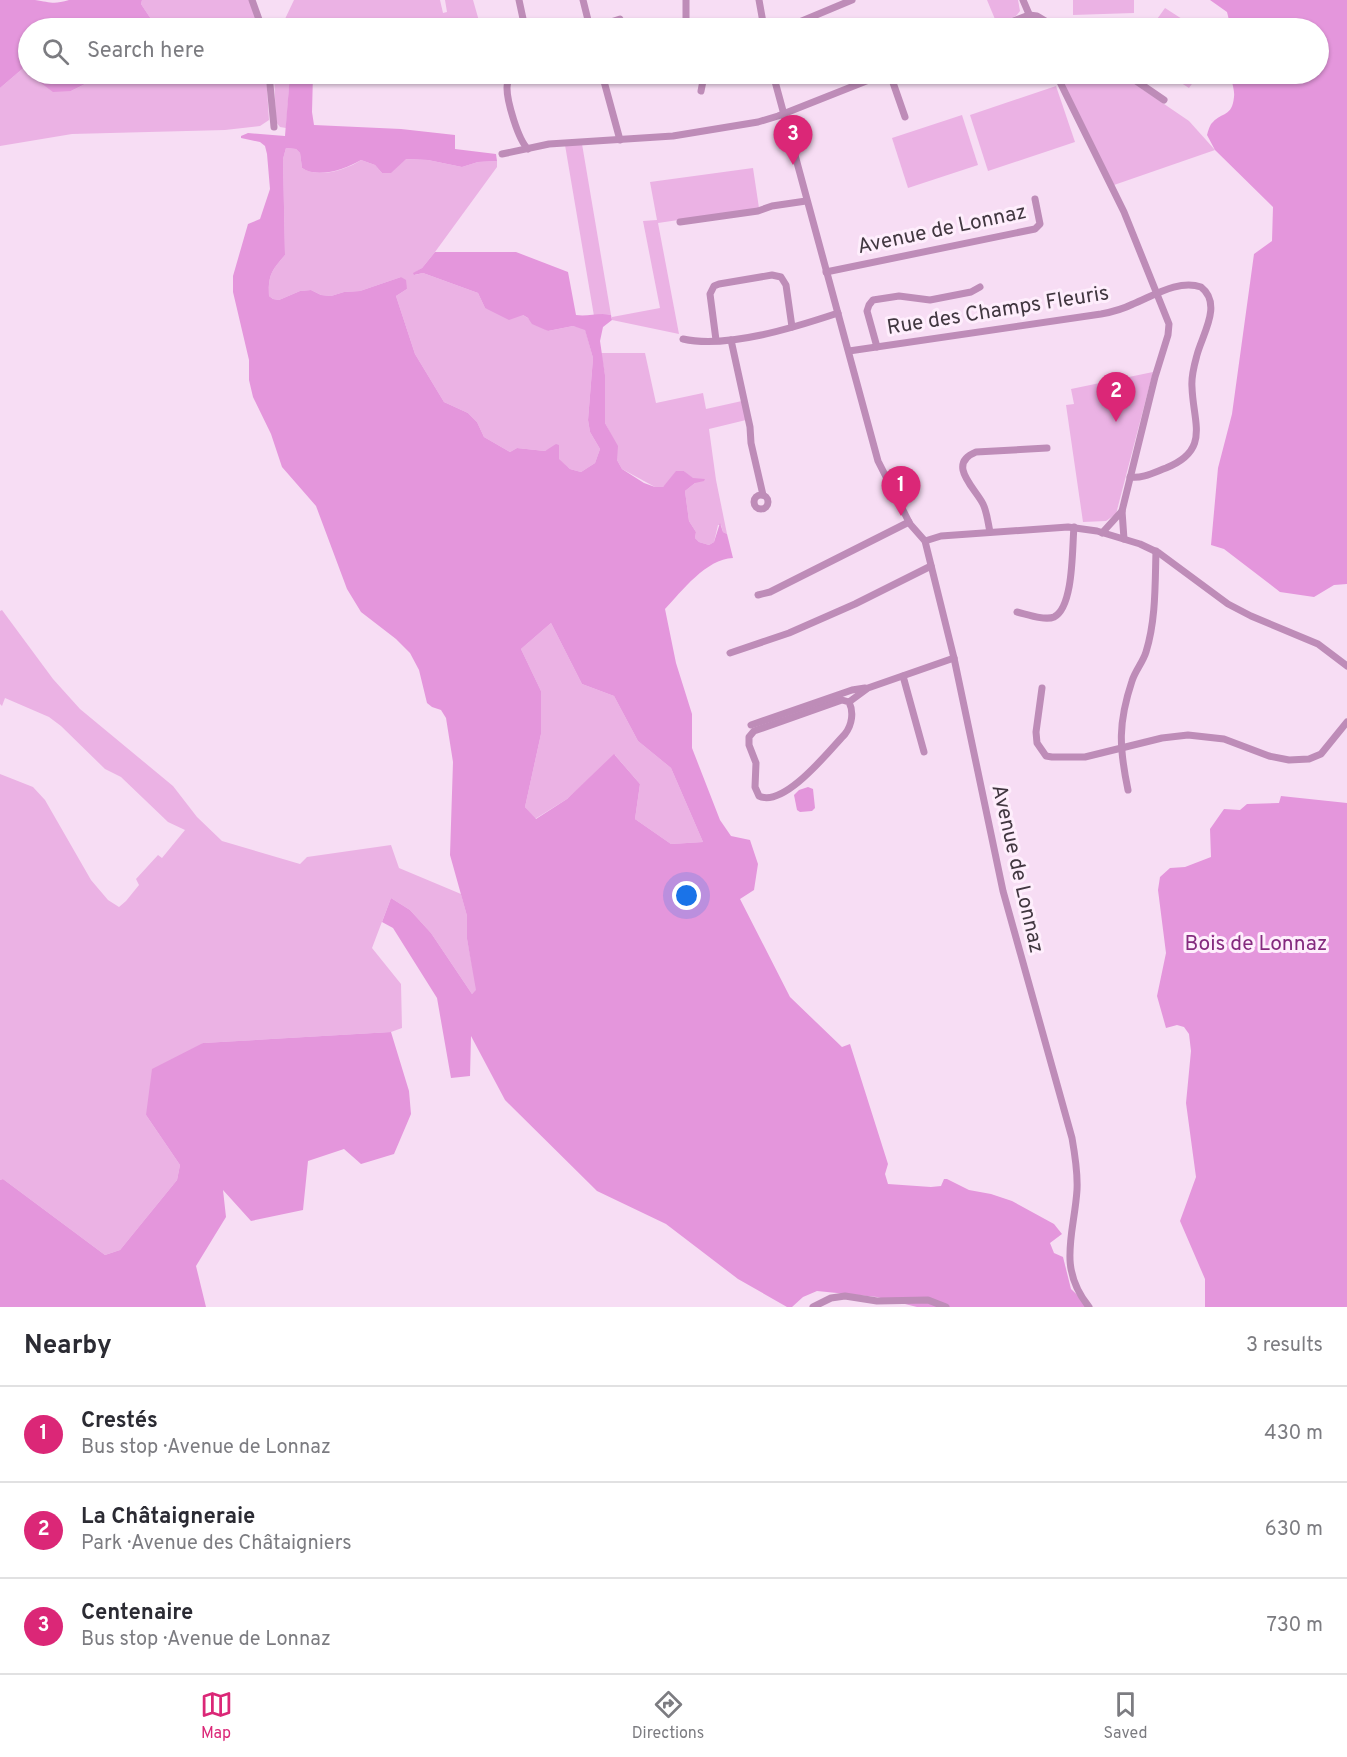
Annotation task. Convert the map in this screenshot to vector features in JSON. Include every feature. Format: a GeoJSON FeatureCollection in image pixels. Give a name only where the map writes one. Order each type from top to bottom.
{"type":"FeatureCollection","features":[{"type":"Feature","properties":{"kind":"street"},"geometry":{"type":"LineString","coordinates":[[252,0],[258,18]]}},
{"type":"Feature","properties":{"kind":"street"},"geometry":{"type":"LineString","coordinates":[[519,0],[523,18]]}},
{"type":"Feature","properties":{"kind":"street"},"geometry":{"type":"LineString","coordinates":[[583,0],[588,18]]}},
{"type":"Feature","properties":{"kind":"street"},"geometry":{"type":"LineString","coordinates":[[686,0],[686,18]]}},
{"type":"Feature","properties":{"kind":"street"},"geometry":{"type":"LineString","coordinates":[[759,0],[762,18]]}},
{"type":"Feature","properties":{"kind":"street"},"geometry":{"type":"LineString","coordinates":[[809,18],[852,0]]}},
{"type":"Feature","properties":{"kind":"street"},"geometry":{"type":"LineString","coordinates":[[1023,0],[1030,18]]}},
{"type":"Feature","properties":{"kind":"street"},"geometry":{"type":"LineString","coordinates":[[1021,18],[1029,15],[1040,18]]}},
{"type":"Feature","properties":{"kind":"street"},"geometry":{"type":"LineString","coordinates":[[270,84],[274,127]]}},
{"type":"Feature","properties":{"kind":"street"},"geometry":{"type":"LineString","coordinates":[[508,84],[508,97],[520,139],[528,149]]}},
{"type":"Feature","properties":{"kind":"street"},"geometry":{"type":"LineString","coordinates":[[605,84],[620,140]]}},
{"type":"Feature","properties":{"kind":"street"},"geometry":{"type":"LineString","coordinates":[[701,91],[702,84]]}},
{"type":"Feature","properties":{"kind":"street","name":"Avenue de Lonnaz"},"geometry":{"type":"LineString","coordinates":[[776,84],[878,461],[909,522],[925,541],[954,658],[1003,891],[1072,1138],[1077,1189],[1069,1250],[1071,1274],[1079,1293],[1089,1307]]}},
{"type":"Feature","properties":{"kind":"street"},"geometry":{"type":"LineString","coordinates":[[502,154],[562,143],[699,132],[765,120],[859,84]]}},
{"type":"Feature","properties":{"kind":"street"},"geometry":{"type":"LineString","coordinates":[[893,84],[905,117]]}},
{"type":"Feature","properties":{"kind":"street"},"geometry":{"type":"LineString","coordinates":[[1061,84],[1120,204],[1168,320],[1169,331],[1155,377],[1122,512],[1124,539]]}},
{"type":"Feature","properties":{"kind":"street"},"geometry":{"type":"LineString","coordinates":[[1141,84],[1164,100]]}},
{"type":"Feature","properties":{"kind":"street","name":"Avenue de Lonnaz"},"geometry":{"type":"LineString","coordinates":[[826,272],[1035,229],[1040,224],[1035,199]]}},
{"type":"Feature","properties":{"kind":"street"},"geometry":{"type":"LineString","coordinates":[[680,222],[758,211],[770,206],[806,201]]}},
{"type":"Feature","properties":{"kind":"street"},"geometry":{"type":"LineString","coordinates":[[716,340],[710,294],[714,286],[719,284],[772,275],[781,277],[786,285],[792,327]]}},
{"type":"Feature","properties":{"kind":"street","name":"Rue des Champs Fleuris"},"geometry":{"type":"LineString","coordinates":[[849,351],[1101,314],[1133,305],[1172,288],[1194,285],[1204,289],[1210,299],[1210,318],[1200,343],[1192,380],[1197,436],[1193,448],[1181,460],[1142,477],[1130,477]]}},
{"type":"Feature","properties":{"kind":"street","name":"Rue des Champs Fleuris"},"geometry":{"type":"LineString","coordinates":[[877,346],[867,311],[873,300],[899,296],[930,300],[971,292],[980,287]]}},
{"type":"Feature","properties":{"kind":"street"},"geometry":{"type":"LineString","coordinates":[[683,339],[731,340],[792,327],[838,313]]}},
{"type":"Feature","properties":{"kind":"street"},"geometry":{"type":"LineString","coordinates":[[731,340],[763,495]]}},
{"type":"Feature","properties":{"kind":"street"},"geometry":{"type":"LineString","coordinates":[[990,532],[984,506],[963,472],[966,458],[972,453],[980,452],[1047,448]]}},
{"type":"Feature","properties":{"kind":"street"},"geometry":{"type":"LineString","coordinates":[[1102,533],[1122,512]]}},
{"type":"Feature","properties":{"kind":"street"},"geometry":{"type":"LineString","coordinates":[[758,595],[770,592],[909,522]]}},
{"type":"Feature","properties":{"kind":"street"},"geometry":{"type":"LineString","coordinates":[[925,541],[941,536],[1056,527],[1074,527],[1124,539],[1156,551],[1228,604],[1318,644],[1347,666]]}},
{"type":"Feature","properties":{"kind":"street"},"geometry":{"type":"LineString","coordinates":[[1017,612],[1047,618],[1059,613],[1067,594],[1072,572],[1074,527]]}},
{"type":"Feature","properties":{"kind":"street"},"geometry":{"type":"LineString","coordinates":[[1128,790],[1120,750],[1120,732],[1132,680],[1146,653],[1155,598],[1156,551]]}},
{"type":"Feature","properties":{"kind":"street"},"geometry":{"type":"LineString","coordinates":[[730,653],[789,633],[855,604],[931,566]]}},
{"type":"Feature","properties":{"kind":"street"},"geometry":{"type":"LineString","coordinates":[[751,725],[954,658]]}},
{"type":"Feature","properties":{"kind":"street"},"geometry":{"type":"LineString","coordinates":[[903,676],[924,752]]}},
{"type":"Feature","properties":{"kind":"street"},"geometry":{"type":"LineString","coordinates":[[849,702],[868,688]]}},
{"type":"Feature","properties":{"kind":"street"},"geometry":{"type":"LineString","coordinates":[[1042,688],[1036,732],[1037,743],[1046,756],[1085,757],[1162,738],[1188,735],[1224,739],[1269,756],[1289,760],[1309,759],[1321,754],[1347,722]]}},
{"type":"Feature","properties":{"kind":"street"},"geometry":{"type":"LineString","coordinates":[[842,700],[849,702],[852,707],[851,724],[845,734],[788,791],[768,798],[759,795],[755,787],[756,763],[749,745],[751,734],[757,729],[842,700]]}},
{"type":"Feature","properties":{"kind":"street"},"geometry":{"type":"LineString","coordinates":[[813,1307],[835,1297],[882,1301],[921,1299],[946,1307]]}},
{"type":"Feature","properties":{"kind":"street"},"geometry":{"type":"LineString","coordinates":[[863,1307],[865,1299]]}},
{"type":"Feature","properties":{"kind":"shaded area"},"geometry":{"type":"Polygon","coordinates":[[[142,0],[252,0],[259,18],[150,18],[141,4],[142,0]]]}},
{"type":"Feature","properties":{"kind":"shaded area"},"geometry":{"type":"Polygon","coordinates":[[[294,0],[440,0],[443,13],[447,12],[445,0],[473,0],[478,18],[285,18],[294,0]]]}},
{"type":"Feature","properties":{"kind":"shaded area"},"geometry":{"type":"Polygon","coordinates":[[[987,0],[1018,0],[1020,11],[1016,16],[994,18],[987,0]]]}},
{"type":"Feature","properties":{"kind":"shaded area"},"geometry":{"type":"Polygon","coordinates":[[[1073,0],[1134,0],[1134,13],[1073,15],[1073,0]]]}},
{"type":"Feature","properties":{"kind":"shaded area"},"geometry":{"type":"Polygon","coordinates":[[[1165,8],[1180,18],[1158,18],[1165,8]]]}},
{"type":"Feature","properties":{"kind":"shaded area"},"geometry":{"type":"Polygon","coordinates":[[[18,73],[18,84],[52,84],[71,91],[85,84],[267,84],[269,120],[260,126],[225,130],[72,134],[0,146],[0,88],[18,73]]]}},
{"type":"Feature","properties":{"kind":"shaded area"},"geometry":{"type":"Polygon","coordinates":[[[274,84],[289,84],[286,128],[280,127],[276,122],[274,84]]]}},
{"type":"Feature","properties":{"kind":"shaded area"},"geometry":{"type":"Polygon","coordinates":[[[1064,84],[1135,84],[1189,121],[1215,150],[1114,185],[1064,84]]]}},
{"type":"Feature","properties":{"kind":"shaded area"},"geometry":{"type":"Polygon","coordinates":[[[1056,86],[1075,142],[988,171],[970,115],[1056,86]]]}},
{"type":"Feature","properties":{"kind":"shaded area"},"geometry":{"type":"Polygon","coordinates":[[[962,115],[978,165],[908,188],[892,138],[962,115]]]}},
{"type":"Feature","properties":{"kind":"shaded area"},"geometry":{"type":"Polygon","coordinates":[[[582,144],[611,315],[594,316],[565,145],[582,144]]]}},
{"type":"Feature","properties":{"kind":"shaded area"},"geometry":{"type":"Polygon","coordinates":[[[286,148],[296,149],[300,153],[302,168],[316,173],[340,170],[361,160],[375,165],[382,173],[405,159],[428,160],[462,167],[478,162],[497,161],[497,167],[435,252],[422,268],[414,273],[415,275],[423,273],[478,293],[485,308],[523,315],[548,331],[573,326],[585,329],[593,358],[588,420],[590,432],[600,449],[595,463],[581,472],[570,469],[558,459],[559,445],[545,451],[517,448],[510,452],[484,437],[477,422],[468,413],[444,402],[415,354],[396,296],[407,289],[401,277],[360,291],[331,296],[321,295],[311,290],[300,291],[279,300],[269,296],[272,273],[285,255],[283,159],[286,148]]]}},
{"type":"Feature","properties":{"kind":"shaded area"},"geometry":{"type":"Polygon","coordinates":[[[753,168],[759,208],[658,223],[679,334],[612,320],[612,317],[660,308],[643,221],[657,220],[650,182],[753,168]]]}},
{"type":"Feature","properties":{"kind":"shaded area"},"geometry":{"type":"Polygon","coordinates":[[[601,353],[645,353],[656,403],[703,393],[706,409],[742,401],[746,420],[709,429],[727,534],[723,532],[721,525],[718,525],[714,542],[709,545],[695,538],[696,532],[689,521],[685,491],[695,483],[684,471],[663,487],[655,487],[622,469],[617,460],[617,446],[605,423],[605,375],[601,353]]]}},
{"type":"Feature","properties":{"kind":"shaded area"},"geometry":{"type":"Polygon","coordinates":[[[1153,372],[1116,514],[1106,521],[1083,522],[1066,405],[1074,404],[1071,389],[1153,372]]]}},
{"type":"Feature","properties":{"kind":"shaded area"},"geometry":{"type":"Polygon","coordinates":[[[2,610],[53,679],[80,709],[173,786],[197,817],[222,841],[300,864],[307,857],[391,845],[399,868],[461,894],[467,916],[467,939],[477,990],[472,994],[431,933],[410,910],[391,898],[372,948],[401,984],[402,1028],[391,1032],[203,1043],[146,1115],[180,1165],[177,1180],[120,1250],[105,1255],[3,1179],[0,1180],[0,774],[33,787],[45,800],[91,880],[108,900],[119,907],[139,885],[136,879],[158,855],[162,858],[185,830],[168,822],[121,777],[105,769],[49,717],[5,698],[2,706],[0,704],[0,611],[2,610]]]}},
{"type":"Feature","properties":{"kind":"shaded area"},"geometry":{"type":"Polygon","coordinates":[[[551,623],[582,684],[614,696],[638,741],[671,768],[703,842],[671,844],[635,819],[640,784],[615,755],[567,799],[535,819],[525,807],[541,734],[541,691],[521,649],[551,623]]]}},
{"type":"Feature","properties":{"kind":"shaded area"},"geometry":{"type":"Polygon","coordinates":[[[808,787],[813,789],[815,808],[812,811],[800,812],[797,810],[794,795],[799,790],[808,787]]]}},
{"type":"Feature","properties":{"kind":"green space"},"geometry":{"type":"Polygon","coordinates":[[[0,0],[35,0],[55,3],[69,0],[142,0],[141,4],[150,18],[18,18],[18,73],[0,88],[0,0]]]}},
{"type":"Feature","properties":{"kind":"green space"},"geometry":{"type":"Polygon","coordinates":[[[1210,0],[1347,0],[1347,584],[1334,585],[1314,597],[1280,592],[1224,549],[1211,545],[1218,468],[1232,414],[1254,254],[1272,241],[1273,207],[1215,150],[1207,135],[1212,123],[1231,108],[1234,94],[1232,84],[1329,84],[1329,18],[1228,18],[1227,12],[1210,0]]]}},
{"type":"Feature","properties":{"kind":"green space"},"geometry":{"type":"Polygon","coordinates":[[[42,84],[85,84],[71,91],[53,92],[42,84]]]}},
{"type":"Feature","properties":{"kind":"green space"},"geometry":{"type":"Polygon","coordinates":[[[289,84],[313,84],[314,125],[401,129],[455,135],[455,149],[496,154],[497,161],[478,162],[462,167],[428,160],[406,159],[391,173],[382,173],[375,165],[361,160],[332,172],[316,173],[302,168],[300,153],[296,149],[286,148],[283,159],[285,255],[272,273],[269,296],[279,300],[300,291],[311,290],[321,295],[331,296],[360,291],[401,277],[406,280],[407,289],[396,296],[415,354],[444,402],[468,413],[477,422],[484,437],[510,452],[517,448],[545,451],[556,444],[559,445],[559,459],[570,469],[581,472],[595,463],[600,449],[590,432],[588,420],[593,358],[585,330],[573,326],[548,331],[532,324],[523,315],[509,320],[485,308],[478,293],[423,273],[414,275],[413,273],[422,268],[435,252],[516,252],[568,272],[576,315],[611,315],[612,320],[603,327],[600,341],[605,375],[605,423],[618,446],[617,460],[622,469],[655,487],[663,487],[676,471],[684,471],[693,478],[705,479],[685,491],[689,521],[696,532],[695,538],[709,545],[714,542],[720,523],[723,532],[727,534],[733,558],[713,564],[704,570],[665,609],[676,663],[692,714],[692,748],[720,820],[731,836],[750,840],[758,864],[754,890],[740,899],[790,997],[842,1047],[850,1044],[888,1164],[885,1174],[888,1184],[931,1187],[941,1186],[944,1179],[947,1179],[969,1190],[1012,1201],[1054,1224],[1062,1234],[1050,1243],[1054,1253],[1063,1257],[1071,1289],[1090,1307],[917,1307],[877,1297],[817,1291],[803,1297],[792,1307],[787,1307],[738,1279],[666,1224],[597,1191],[505,1100],[471,1036],[470,1076],[451,1078],[437,998],[393,928],[382,922],[391,898],[410,910],[431,933],[472,994],[476,990],[467,939],[467,916],[450,855],[453,762],[446,718],[441,710],[427,703],[419,670],[410,653],[361,612],[347,589],[316,506],[282,467],[271,434],[253,397],[249,380],[249,360],[233,292],[233,276],[248,224],[260,219],[270,189],[265,146],[260,142],[241,138],[248,133],[285,136],[289,84]],[[551,623],[521,649],[541,691],[541,734],[525,807],[536,819],[567,799],[614,754],[640,784],[635,819],[671,844],[703,842],[671,768],[638,741],[614,696],[582,684],[551,623]]]}},
{"type":"Feature","properties":{"kind":"green space","name":"Bois de Lonnaz"},"geometry":{"type":"Polygon","coordinates":[[[1281,796],[1347,803],[1347,1307],[1205,1307],[1205,1279],[1180,1221],[1196,1177],[1186,1103],[1191,1051],[1189,1034],[1184,1027],[1177,1025],[1166,1028],[1157,996],[1166,953],[1158,890],[1160,877],[1170,868],[1185,867],[1211,857],[1210,829],[1224,809],[1240,810],[1247,804],[1279,803],[1281,796]]]}},
{"type":"Feature","properties":{"kind":"green space"},"geometry":{"type":"Polygon","coordinates":[[[391,1032],[409,1091],[411,1114],[394,1154],[361,1164],[344,1149],[308,1161],[303,1210],[251,1221],[223,1190],[226,1217],[196,1266],[206,1307],[0,1307],[0,1180],[3,1179],[105,1255],[120,1250],[177,1180],[180,1165],[146,1115],[152,1069],[203,1043],[391,1032]]]}},
{"type":"Feature","properties":{"kind":"place","name":"Centenaire"},"geometry":{"type":"Point","coordinates":[793,165]}},
{"type":"Feature","properties":{"kind":"place","name":"La Châtaigneraie"},"geometry":{"type":"Point","coordinates":[1116,422]}},
{"type":"Feature","properties":{"kind":"place","name":"Crestés"},"geometry":{"type":"Point","coordinates":[901,516]}}]}
